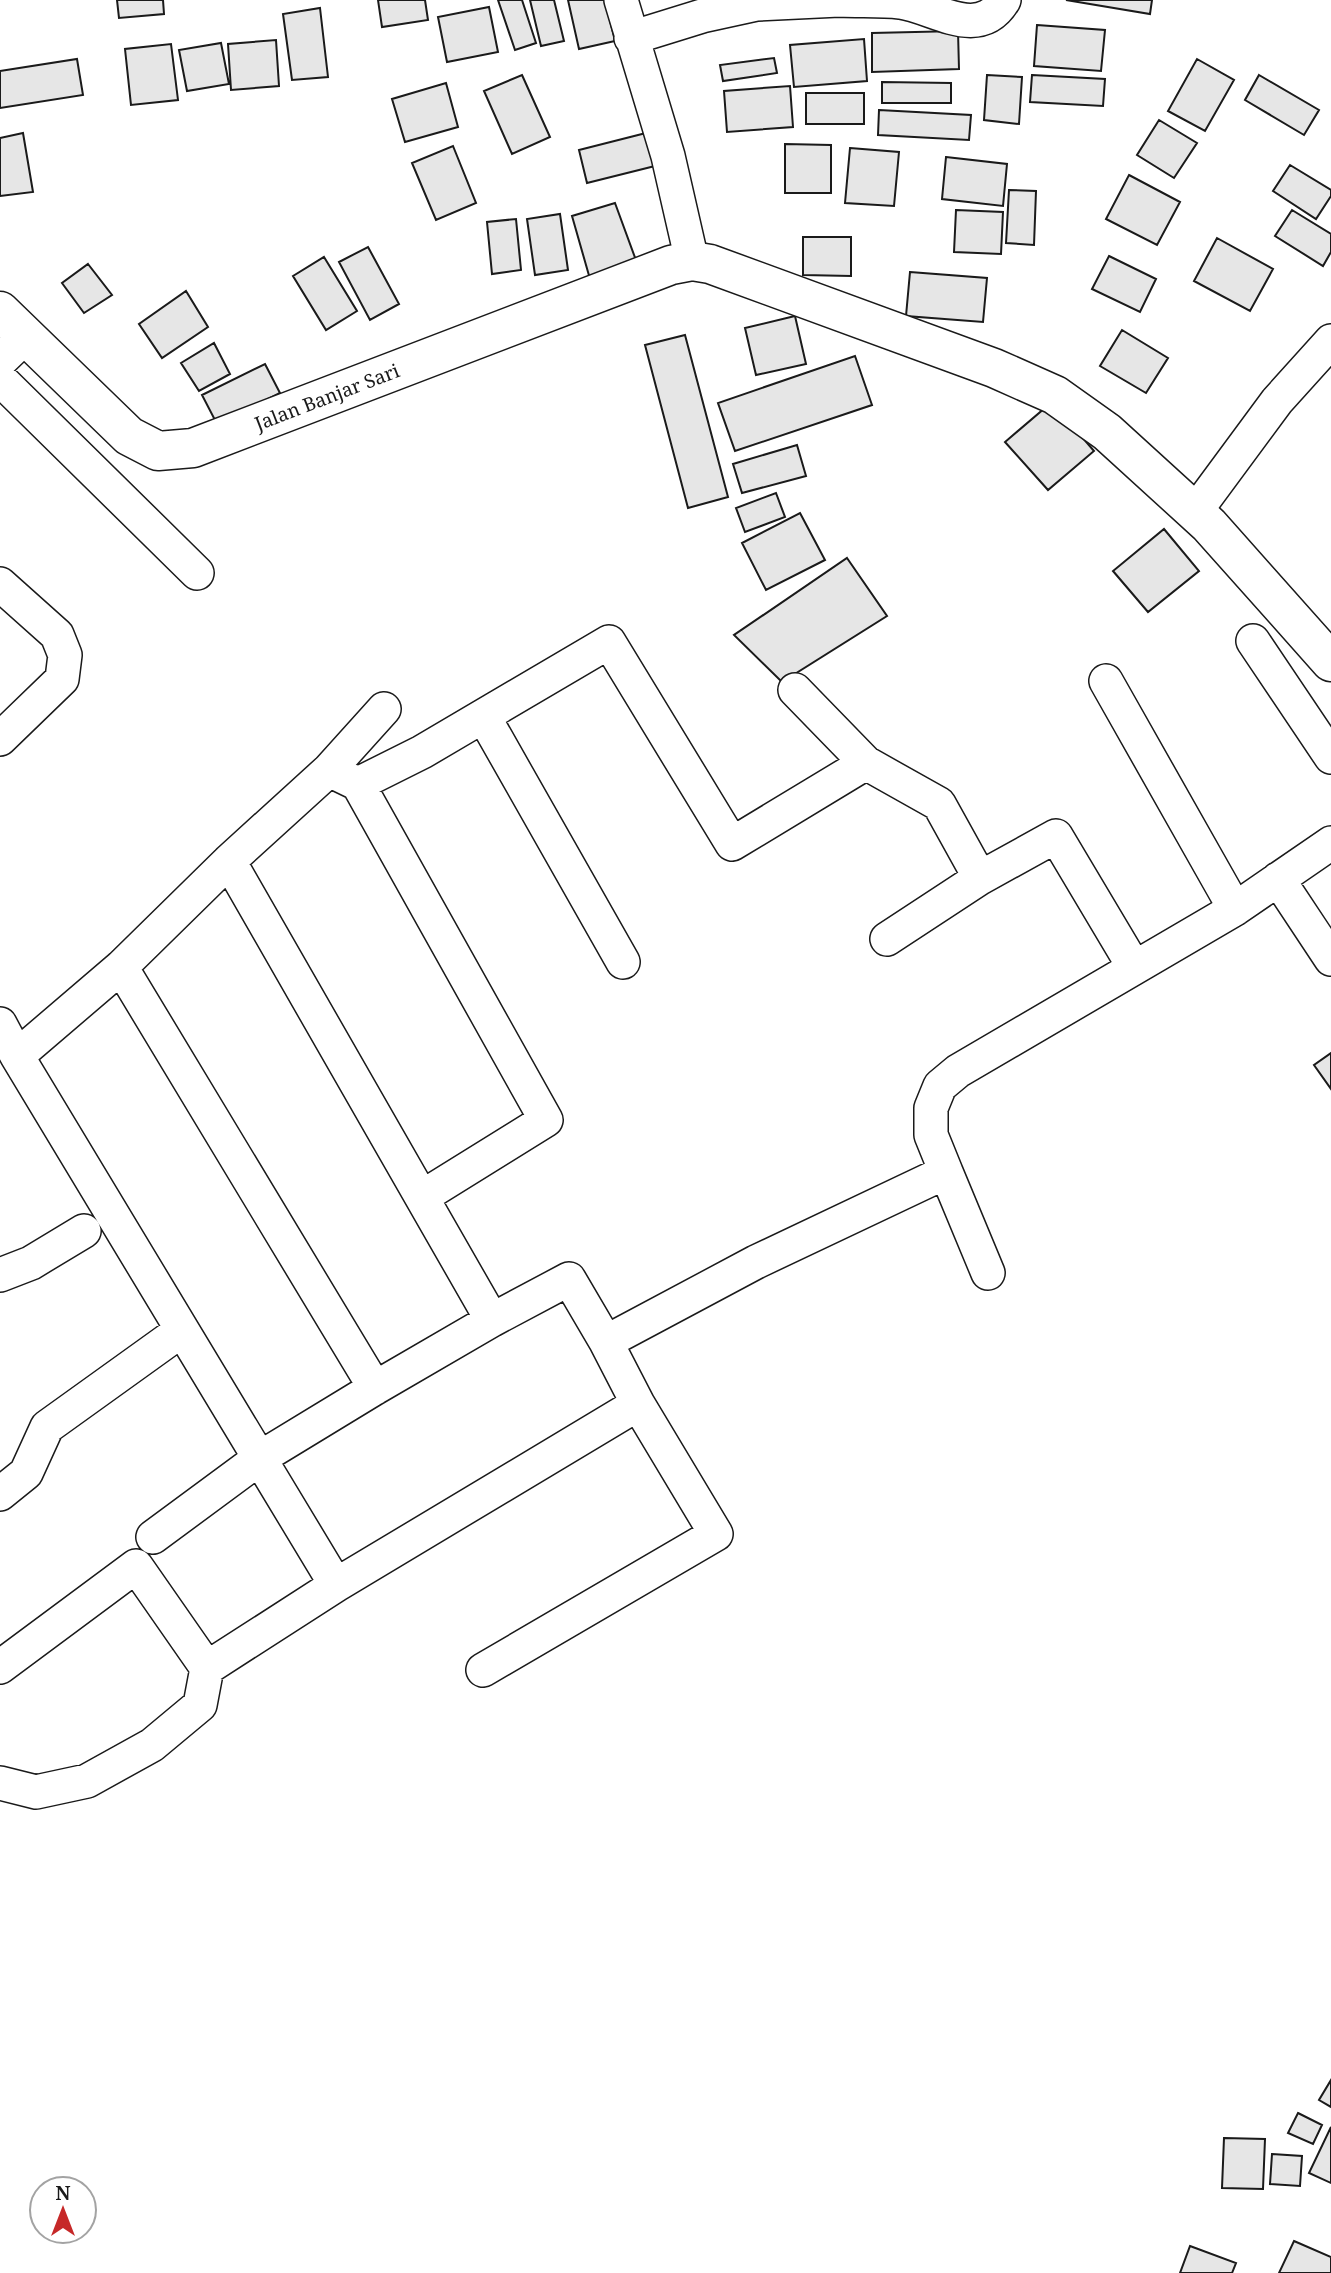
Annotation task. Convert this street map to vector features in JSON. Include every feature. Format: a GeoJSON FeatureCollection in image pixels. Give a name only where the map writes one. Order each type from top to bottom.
{"type":"FeatureCollection","features":[{"type":"Feature","properties":{"kind":"street"},"geometry":{"type":"LineString","coordinates":[[621,0],[668,156],[692,261],[710,264],[981,363],[1055,395],[1107,432],[1209,525],[1331,662]]}},
{"type":"Feature","properties":{"kind":"street"},"geometry":{"type":"LineString","coordinates":[[631,38],[702,16],[757,4],[839,0],[901,2],[968,22],[984,19],[997,11],[1004,0]]}},
{"type":"Feature","properties":{"kind":"street","name":"Jalan Banjar Sari"},"geometry":{"type":"LineString","coordinates":[[9,336],[129,436],[158,451],[193,448],[671,265],[692,261]]}},
{"type":"Feature","properties":{"kind":"street"},"geometry":{"type":"LineString","coordinates":[[1195,512],[1277,401],[1331,341]]}},
{"type":"Feature","properties":{"kind":"street"},"geometry":{"type":"LineString","coordinates":[[0,379],[197,573]]}},
{"type":"Feature","properties":{"kind":"street"},"geometry":{"type":"LineString","coordinates":[[0,584],[57,635],[65,655],[62,679],[0,740]]}},
{"type":"Feature","properties":{"kind":"street"},"geometry":{"type":"LineString","coordinates":[[1253,641],[1331,757]]}},
{"type":"Feature","properties":{"kind":"street"},"geometry":{"type":"LineString","coordinates":[[358,784],[484,717],[609,642],[732,844],[866,763]]}},
{"type":"Feature","properties":{"kind":"street"},"geometry":{"type":"LineString","coordinates":[[1106,681],[1235,909]]}},
{"type":"Feature","properties":{"kind":"street"},"geometry":{"type":"LineString","coordinates":[[795,690],[866,763],[939,804],[980,878]]}},
{"type":"Feature","properties":{"kind":"street"},"geometry":{"type":"LineString","coordinates":[[17,1056],[121,967],[229,861],[329,769],[384,709]]}},
{"type":"Feature","properties":{"kind":"street"},"geometry":{"type":"LineString","coordinates":[[484,717],[623,962]]}},
{"type":"Feature","properties":{"kind":"street"},"geometry":{"type":"LineString","coordinates":[[329,769],[358,784],[546,1120],[422,1197]]}},
{"type":"Feature","properties":{"kind":"street"},"geometry":{"type":"LineString","coordinates":[[887,939],[980,878],[1056,836],[1134,967]]}},
{"type":"Feature","properties":{"kind":"street"},"geometry":{"type":"LineString","coordinates":[[988,1273],[930,1135],[930,1108],[940,1086],[958,1071],[1235,909],[1331,843]]}},
{"type":"Feature","properties":{"kind":"street"},"geometry":{"type":"LineString","coordinates":[[229,861],[492,1320]]}},
{"type":"Feature","properties":{"kind":"street"},"geometry":{"type":"LineString","coordinates":[[1278,879],[1331,960]]}},
{"type":"Feature","properties":{"kind":"street"},"geometry":{"type":"LineString","coordinates":[[121,967],[375,1388]]}},
{"type":"Feature","properties":{"kind":"street"},"geometry":{"type":"LineString","coordinates":[[0,1024],[336,1585]]}},
{"type":"Feature","properties":{"kind":"street"},"geometry":{"type":"LineString","coordinates":[[606,1342],[756,1262],[946,1172]]}},
{"type":"Feature","properties":{"kind":"street"},"geometry":{"type":"LineString","coordinates":[[0,1275],[31,1263],[84,1231]]}},
{"type":"Feature","properties":{"kind":"street"},"geometry":{"type":"LineString","coordinates":[[153,1537],[260,1458],[492,1320],[569,1279],[638,1404],[716,1534],[483,1670]]}},
{"type":"Feature","properties":{"kind":"street"},"geometry":{"type":"LineString","coordinates":[[0,1494],[26,1473],[47,1427],[182,1330]]}},
{"type":"Feature","properties":{"kind":"street"},"geometry":{"type":"LineString","coordinates":[[207,1668],[336,1585],[638,1404]]}},
{"type":"Feature","properties":{"kind":"street"},"geometry":{"type":"LineString","coordinates":[[0,1667],[136,1566],[207,1668],[200,1705],[152,1745],[87,1781],[36,1792],[0,1783]]}},
{"type":"Feature","properties":{"kind":"building"},"geometry":{"type":"Polygon","coordinates":[[[117,0],[163,0],[164,14],[119,18],[117,0]]]}},
{"type":"Feature","properties":{"kind":"building"},"geometry":{"type":"Polygon","coordinates":[[[378,0],[425,0],[428,20],[382,27],[378,0]]]}},
{"type":"Feature","properties":{"kind":"building"},"geometry":{"type":"Polygon","coordinates":[[[498,0],[522,0],[536,43],[515,50],[498,0]]]}},
{"type":"Feature","properties":{"kind":"building"},"geometry":{"type":"Polygon","coordinates":[[[530,0],[554,0],[564,41],[541,46],[530,0]]]}},
{"type":"Feature","properties":{"kind":"building"},"geometry":{"type":"Polygon","coordinates":[[[568,0],[605,0],[615,41],[579,49],[568,0]]]}},
{"type":"Feature","properties":{"kind":"building"},"geometry":{"type":"Polygon","coordinates":[[[1066,0],[1152,0],[1150,14],[1066,0]]]}},
{"type":"Feature","properties":{"kind":"building"},"geometry":{"type":"Polygon","coordinates":[[[489,7],[498,52],[447,62],[438,17],[489,7]]]}},
{"type":"Feature","properties":{"kind":"building"},"geometry":{"type":"Polygon","coordinates":[[[320,8],[328,77],[292,80],[283,14],[320,8]]]}},
{"type":"Feature","properties":{"kind":"building"},"geometry":{"type":"Polygon","coordinates":[[[1037,25],[1105,30],[1101,71],[1034,66],[1037,25]]]}},
{"type":"Feature","properties":{"kind":"building"},"geometry":{"type":"Polygon","coordinates":[[[958,31],[959,69],[872,72],[872,33],[958,31]]]}},
{"type":"Feature","properties":{"kind":"building"},"geometry":{"type":"Polygon","coordinates":[[[864,39],[867,81],[794,87],[790,45],[864,39]]]}},
{"type":"Feature","properties":{"kind":"building"},"geometry":{"type":"Polygon","coordinates":[[[276,40],[279,86],[231,90],[228,44],[276,40]]]}},
{"type":"Feature","properties":{"kind":"building"},"geometry":{"type":"Polygon","coordinates":[[[221,43],[229,84],[187,91],[179,50],[221,43]]]}},
{"type":"Feature","properties":{"kind":"building"},"geometry":{"type":"Polygon","coordinates":[[[171,44],[178,100],[131,105],[125,49],[171,44]]]}},
{"type":"Feature","properties":{"kind":"building"},"geometry":{"type":"Polygon","coordinates":[[[774,58],[777,73],[723,81],[720,65],[774,58]]]}},
{"type":"Feature","properties":{"kind":"building"},"geometry":{"type":"Polygon","coordinates":[[[77,59],[83,95],[0,108],[0,71],[77,59]]]}},
{"type":"Feature","properties":{"kind":"building"},"geometry":{"type":"Polygon","coordinates":[[[1197,59],[1234,80],[1205,131],[1168,111],[1197,59]]]}},
{"type":"Feature","properties":{"kind":"building"},"geometry":{"type":"Polygon","coordinates":[[[522,75],[550,137],[512,154],[484,91],[522,75]]]}},
{"type":"Feature","properties":{"kind":"building"},"geometry":{"type":"Polygon","coordinates":[[[987,75],[1022,77],[1019,124],[984,120],[987,75]]]}},
{"type":"Feature","properties":{"kind":"building"},"geometry":{"type":"Polygon","coordinates":[[[1032,75],[1105,79],[1103,106],[1030,102],[1032,75]]]}},
{"type":"Feature","properties":{"kind":"building"},"geometry":{"type":"Polygon","coordinates":[[[1259,75],[1319,110],[1304,135],[1245,100],[1259,75]]]}},
{"type":"Feature","properties":{"kind":"building"},"geometry":{"type":"Polygon","coordinates":[[[882,82],[951,83],[951,103],[882,103],[882,82]]]}},
{"type":"Feature","properties":{"kind":"building"},"geometry":{"type":"Polygon","coordinates":[[[446,83],[458,127],[405,142],[392,99],[446,83]]]}},
{"type":"Feature","properties":{"kind":"building"},"geometry":{"type":"Polygon","coordinates":[[[790,86],[793,127],[727,132],[724,91],[790,86]]]}},
{"type":"Feature","properties":{"kind":"building"},"geometry":{"type":"Polygon","coordinates":[[[806,93],[864,93],[864,124],[806,124],[806,93]]]}},
{"type":"Feature","properties":{"kind":"building"},"geometry":{"type":"Polygon","coordinates":[[[879,110],[971,115],[969,140],[878,135],[879,110]]]}},
{"type":"Feature","properties":{"kind":"building"},"geometry":{"type":"Polygon","coordinates":[[[1159,120],[1197,143],[1174,178],[1137,155],[1159,120]]]}},
{"type":"Feature","properties":{"kind":"building"},"geometry":{"type":"Polygon","coordinates":[[[23,133],[33,192],[0,196],[0,138],[23,133]]]}},
{"type":"Feature","properties":{"kind":"building"},"geometry":{"type":"Polygon","coordinates":[[[646,133],[655,166],[587,183],[579,150],[646,133]]]}},
{"type":"Feature","properties":{"kind":"building"},"geometry":{"type":"Polygon","coordinates":[[[785,144],[831,145],[831,193],[785,193],[785,144]]]}},
{"type":"Feature","properties":{"kind":"building"},"geometry":{"type":"Polygon","coordinates":[[[453,146],[476,203],[436,220],[412,163],[453,146]]]}},
{"type":"Feature","properties":{"kind":"building"},"geometry":{"type":"Polygon","coordinates":[[[850,148],[899,152],[894,206],[845,203],[850,148]]]}},
{"type":"Feature","properties":{"kind":"building"},"geometry":{"type":"Polygon","coordinates":[[[946,157],[1007,164],[1003,206],[942,199],[946,157]]]}},
{"type":"Feature","properties":{"kind":"building"},"geometry":{"type":"Polygon","coordinates":[[[1290,165],[1331,190],[1331,196],[1316,219],[1273,191],[1290,165]]]}},
{"type":"Feature","properties":{"kind":"building"},"geometry":{"type":"Polygon","coordinates":[[[1129,175],[1180,202],[1157,245],[1106,219],[1129,175]]]}},
{"type":"Feature","properties":{"kind":"building"},"geometry":{"type":"Polygon","coordinates":[[[1009,190],[1036,191],[1034,245],[1006,243],[1009,190]]]}},
{"type":"Feature","properties":{"kind":"building"},"geometry":{"type":"Polygon","coordinates":[[[615,203],[637,263],[590,279],[572,216],[615,203]]]}},
{"type":"Feature","properties":{"kind":"building"},"geometry":{"type":"Polygon","coordinates":[[[956,210],[1003,212],[1001,254],[954,252],[956,210]]]}},
{"type":"Feature","properties":{"kind":"building"},"geometry":{"type":"Polygon","coordinates":[[[1292,210],[1331,234],[1331,252],[1323,266],[1275,236],[1292,210]]]}},
{"type":"Feature","properties":{"kind":"building"},"geometry":{"type":"Polygon","coordinates":[[[560,214],[568,270],[535,275],[527,219],[560,214]]]}},
{"type":"Feature","properties":{"kind":"building"},"geometry":{"type":"Polygon","coordinates":[[[516,219],[521,270],[492,274],[487,222],[516,219]]]}},
{"type":"Feature","properties":{"kind":"building"},"geometry":{"type":"Polygon","coordinates":[[[803,237],[851,237],[851,276],[803,275],[803,237]]]}},
{"type":"Feature","properties":{"kind":"building"},"geometry":{"type":"Polygon","coordinates":[[[1217,238],[1273,269],[1250,311],[1194,281],[1217,238]]]}},
{"type":"Feature","properties":{"kind":"building"},"geometry":{"type":"Polygon","coordinates":[[[368,247],[399,304],[370,320],[339,262],[368,247]]]}},
{"type":"Feature","properties":{"kind":"building"},"geometry":{"type":"Polygon","coordinates":[[[1109,256],[1156,279],[1140,312],[1092,289],[1109,256]]]}},
{"type":"Feature","properties":{"kind":"building"},"geometry":{"type":"Polygon","coordinates":[[[324,257],[357,311],[326,330],[293,276],[324,257]]]}},
{"type":"Feature","properties":{"kind":"building"},"geometry":{"type":"Polygon","coordinates":[[[88,264],[112,295],[84,313],[62,283],[88,264]]]}},
{"type":"Feature","properties":{"kind":"building"},"geometry":{"type":"Polygon","coordinates":[[[910,272],[987,278],[983,322],[906,316],[910,272]]]}},
{"type":"Feature","properties":{"kind":"building"},"geometry":{"type":"Polygon","coordinates":[[[186,291],[208,327],[162,358],[139,324],[186,291]]]}},
{"type":"Feature","properties":{"kind":"building"},"geometry":{"type":"Polygon","coordinates":[[[795,316],[806,364],[756,375],[745,328],[795,316]]]}},
{"type":"Feature","properties":{"kind":"building"},"geometry":{"type":"Polygon","coordinates":[[[1122,330],[1168,358],[1146,393],[1100,366],[1122,330]]]}},
{"type":"Feature","properties":{"kind":"building"},"geometry":{"type":"Polygon","coordinates":[[[685,335],[728,497],[688,508],[645,345],[685,335]]]}},
{"type":"Feature","properties":{"kind":"building"},"geometry":{"type":"Polygon","coordinates":[[[214,343],[230,374],[199,391],[181,363],[214,343]]]}},
{"type":"Feature","properties":{"kind":"building"},"geometry":{"type":"Polygon","coordinates":[[[855,356],[872,405],[735,451],[718,403],[855,356]]]}},
{"type":"Feature","properties":{"kind":"building"},"geometry":{"type":"Polygon","coordinates":[[[265,364],[280,393],[217,424],[202,395],[265,364]]]}},
{"type":"Feature","properties":{"kind":"building"},"geometry":{"type":"Polygon","coordinates":[[[1052,402],[1094,451],[1048,490],[1005,442],[1052,402]]]}},
{"type":"Feature","properties":{"kind":"building"},"geometry":{"type":"Polygon","coordinates":[[[797,445],[806,476],[742,493],[733,464],[797,445]]]}},
{"type":"Feature","properties":{"kind":"building"},"geometry":{"type":"Polygon","coordinates":[[[776,493],[785,517],[745,532],[736,508],[776,493]]]}},
{"type":"Feature","properties":{"kind":"building"},"geometry":{"type":"Polygon","coordinates":[[[800,513],[825,560],[766,590],[742,543],[800,513]]]}},
{"type":"Feature","properties":{"kind":"building"},"geometry":{"type":"Polygon","coordinates":[[[1164,529],[1199,571],[1148,612],[1113,571],[1164,529]]]}},
{"type":"Feature","properties":{"kind":"building"},"geometry":{"type":"Polygon","coordinates":[[[847,558],[887,616],[782,682],[734,635],[847,558]]]}},
{"type":"Feature","properties":{"kind":"building"},"geometry":{"type":"Polygon","coordinates":[[[1331,1053],[1331,1089],[1314,1065],[1331,1053]]]}},
{"type":"Feature","properties":{"kind":"building"},"geometry":{"type":"Polygon","coordinates":[[[1331,2080],[1331,2107],[1319,2100],[1331,2080]]]}},
{"type":"Feature","properties":{"kind":"building"},"geometry":{"type":"Polygon","coordinates":[[[1298,2113],[1322,2125],[1313,2144],[1288,2133],[1298,2113]]]}},
{"type":"Feature","properties":{"kind":"building"},"geometry":{"type":"Polygon","coordinates":[[[1331,2127],[1331,2183],[1309,2173],[1331,2127]]]}},
{"type":"Feature","properties":{"kind":"building"},"geometry":{"type":"Polygon","coordinates":[[[1224,2138],[1265,2139],[1263,2189],[1222,2188],[1224,2138]]]}},
{"type":"Feature","properties":{"kind":"building"},"geometry":{"type":"Polygon","coordinates":[[[1272,2154],[1302,2156],[1300,2186],[1270,2184],[1272,2154]]]}},
{"type":"Feature","properties":{"kind":"building"},"geometry":{"type":"Polygon","coordinates":[[[1294,2241],[1331,2257],[1331,2273],[1279,2273],[1294,2241]]]}},
{"type":"Feature","properties":{"kind":"building"},"geometry":{"type":"Polygon","coordinates":[[[1190,2246],[1236,2263],[1232,2273],[1180,2273],[1190,2246]]]}}]}
